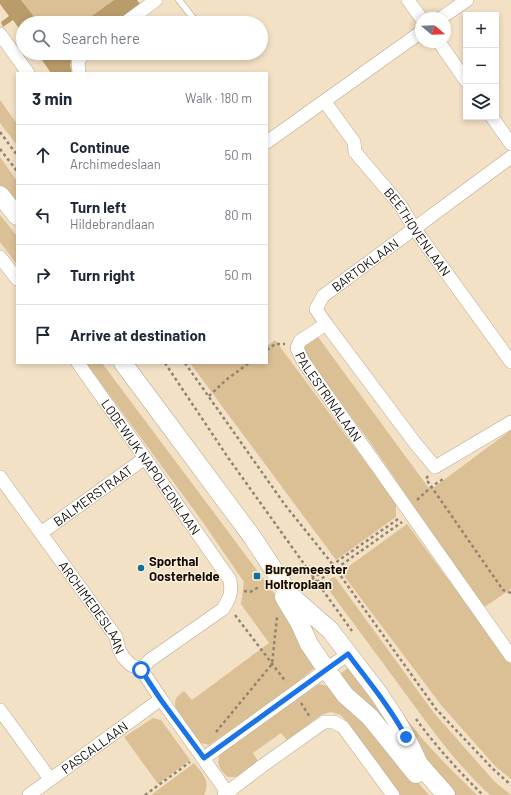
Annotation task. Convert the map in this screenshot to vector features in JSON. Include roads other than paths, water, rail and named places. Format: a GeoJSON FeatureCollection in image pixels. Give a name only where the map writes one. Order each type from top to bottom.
{"type":"FeatureCollection","features":[{"type":"Feature","properties":{"kind":"street"},"geometry":{"type":"LineString","coordinates":[[134,16],[156,0]]}},
{"type":"Feature","properties":{"kind":"street"},"geometry":{"type":"LineString","coordinates":[[408,0],[417,12]]}},
{"type":"Feature","properties":{"kind":"street"},"geometry":{"type":"LineString","coordinates":[[450,12],[467,0]]}},
{"type":"Feature","properties":{"kind":"street"},"geometry":{"type":"LineString","coordinates":[[0,34],[16,56]]}},
{"type":"Feature","properties":{"kind":"street"},"geometry":{"type":"LineString","coordinates":[[268,141],[415,36]]}},
{"type":"Feature","properties":{"kind":"street"},"geometry":{"type":"LineString","coordinates":[[443,48],[463,77]]}},
{"type":"Feature","properties":{"kind":"street"},"geometry":{"type":"LineString","coordinates":[[19,60],[27,72]]}},
{"type":"Feature","properties":{"kind":"street"},"geometry":{"type":"LineString","coordinates":[[78,72],[79,60]]}},
{"type":"Feature","properties":{"kind":"street","name":"BEETHOVENLAAN"},"geometry":{"type":"LineString","coordinates":[[325,102],[354,142],[355,152],[401,206],[414,228],[511,362]]}},
{"type":"Feature","properties":{"kind":"street"},"geometry":{"type":"LineString","coordinates":[[494,120],[511,144]]}},
{"type":"Feature","properties":{"kind":"street","name":"BARTOKLAAN"},"geometry":{"type":"LineString","coordinates":[[326,324],[316,309],[323,296],[511,158]]}},
{"type":"Feature","properties":{"kind":"street"},"geometry":{"type":"LineString","coordinates":[[0,195],[16,215]]}},
{"type":"Feature","properties":{"kind":"street"},"geometry":{"type":"LineString","coordinates":[[0,207],[16,227]]}},
{"type":"Feature","properties":{"kind":"street"},"geometry":{"type":"LineString","coordinates":[[1,262],[16,277]]}},
{"type":"Feature","properties":{"kind":"street"},"geometry":{"type":"LineString","coordinates":[[326,324],[415,443],[435,467],[511,422]]}},
{"type":"Feature","properties":{"kind":"street","name":"PALESTRINALAAN"},"geometry":{"type":"LineString","coordinates":[[326,324],[300,341],[298,348],[303,361],[511,656]]}},
{"type":"Feature","properties":{"kind":"street","name":"LODEWIJK NAPOLEONLAAN"},"geometry":{"type":"LineString","coordinates":[[79,364],[230,580],[232,590],[223,609],[150,660],[141,670]]}},
{"type":"Feature","properties":{"kind":"street"},"geometry":{"type":"LineString","coordinates":[[114,364],[288,597],[330,630],[396,720],[419,764],[446,795]]}},
{"type":"Feature","properties":{"kind":"street"},"geometry":{"type":"LineString","coordinates":[[124,364],[253,538],[288,597],[309,644],[326,669],[345,694],[370,717],[419,778],[436,795]]}},
{"type":"Feature","properties":{"kind":"street","name":"BALMERSTRAAT"},"geometry":{"type":"LineString","coordinates":[[41,533],[145,458]]}},
{"type":"Feature","properties":{"kind":"street","name":"ARCHIMEDESLAAN"},"geometry":{"type":"LineString","coordinates":[[0,477],[106,622],[116,637],[123,657],[131,665],[141,670],[227,794]]}},
{"type":"Feature","properties":{"kind":"street"},"geometry":{"type":"LineString","coordinates":[[201,755],[348,654]]}},
{"type":"Feature","properties":{"kind":"street","name":"PASCALLAAN"},"geometry":{"type":"LineString","coordinates":[[29,795],[161,700]]}},
{"type":"Feature","properties":{"kind":"street"},"geometry":{"type":"LineString","coordinates":[[0,710],[50,779]]}},
{"type":"Feature","properties":{"kind":"street"},"geometry":{"type":"LineString","coordinates":[[227,794],[262,766],[324,722],[334,722],[343,727],[393,795]]}},
{"type":"Feature","properties":{"kind":"lane"},"geometry":{"type":"LineString","coordinates":[[179,0],[192,16]]}},
{"type":"Feature","properties":{"kind":"place","name":"Sporthal Oosterheide"},"geometry":{"type":"Point","coordinates":[141,568]}},
{"type":"Feature","properties":{"kind":"place","name":"Burgemeester Holtroplaan"},"geometry":{"type":"Point","coordinates":[257,576]}}]}
